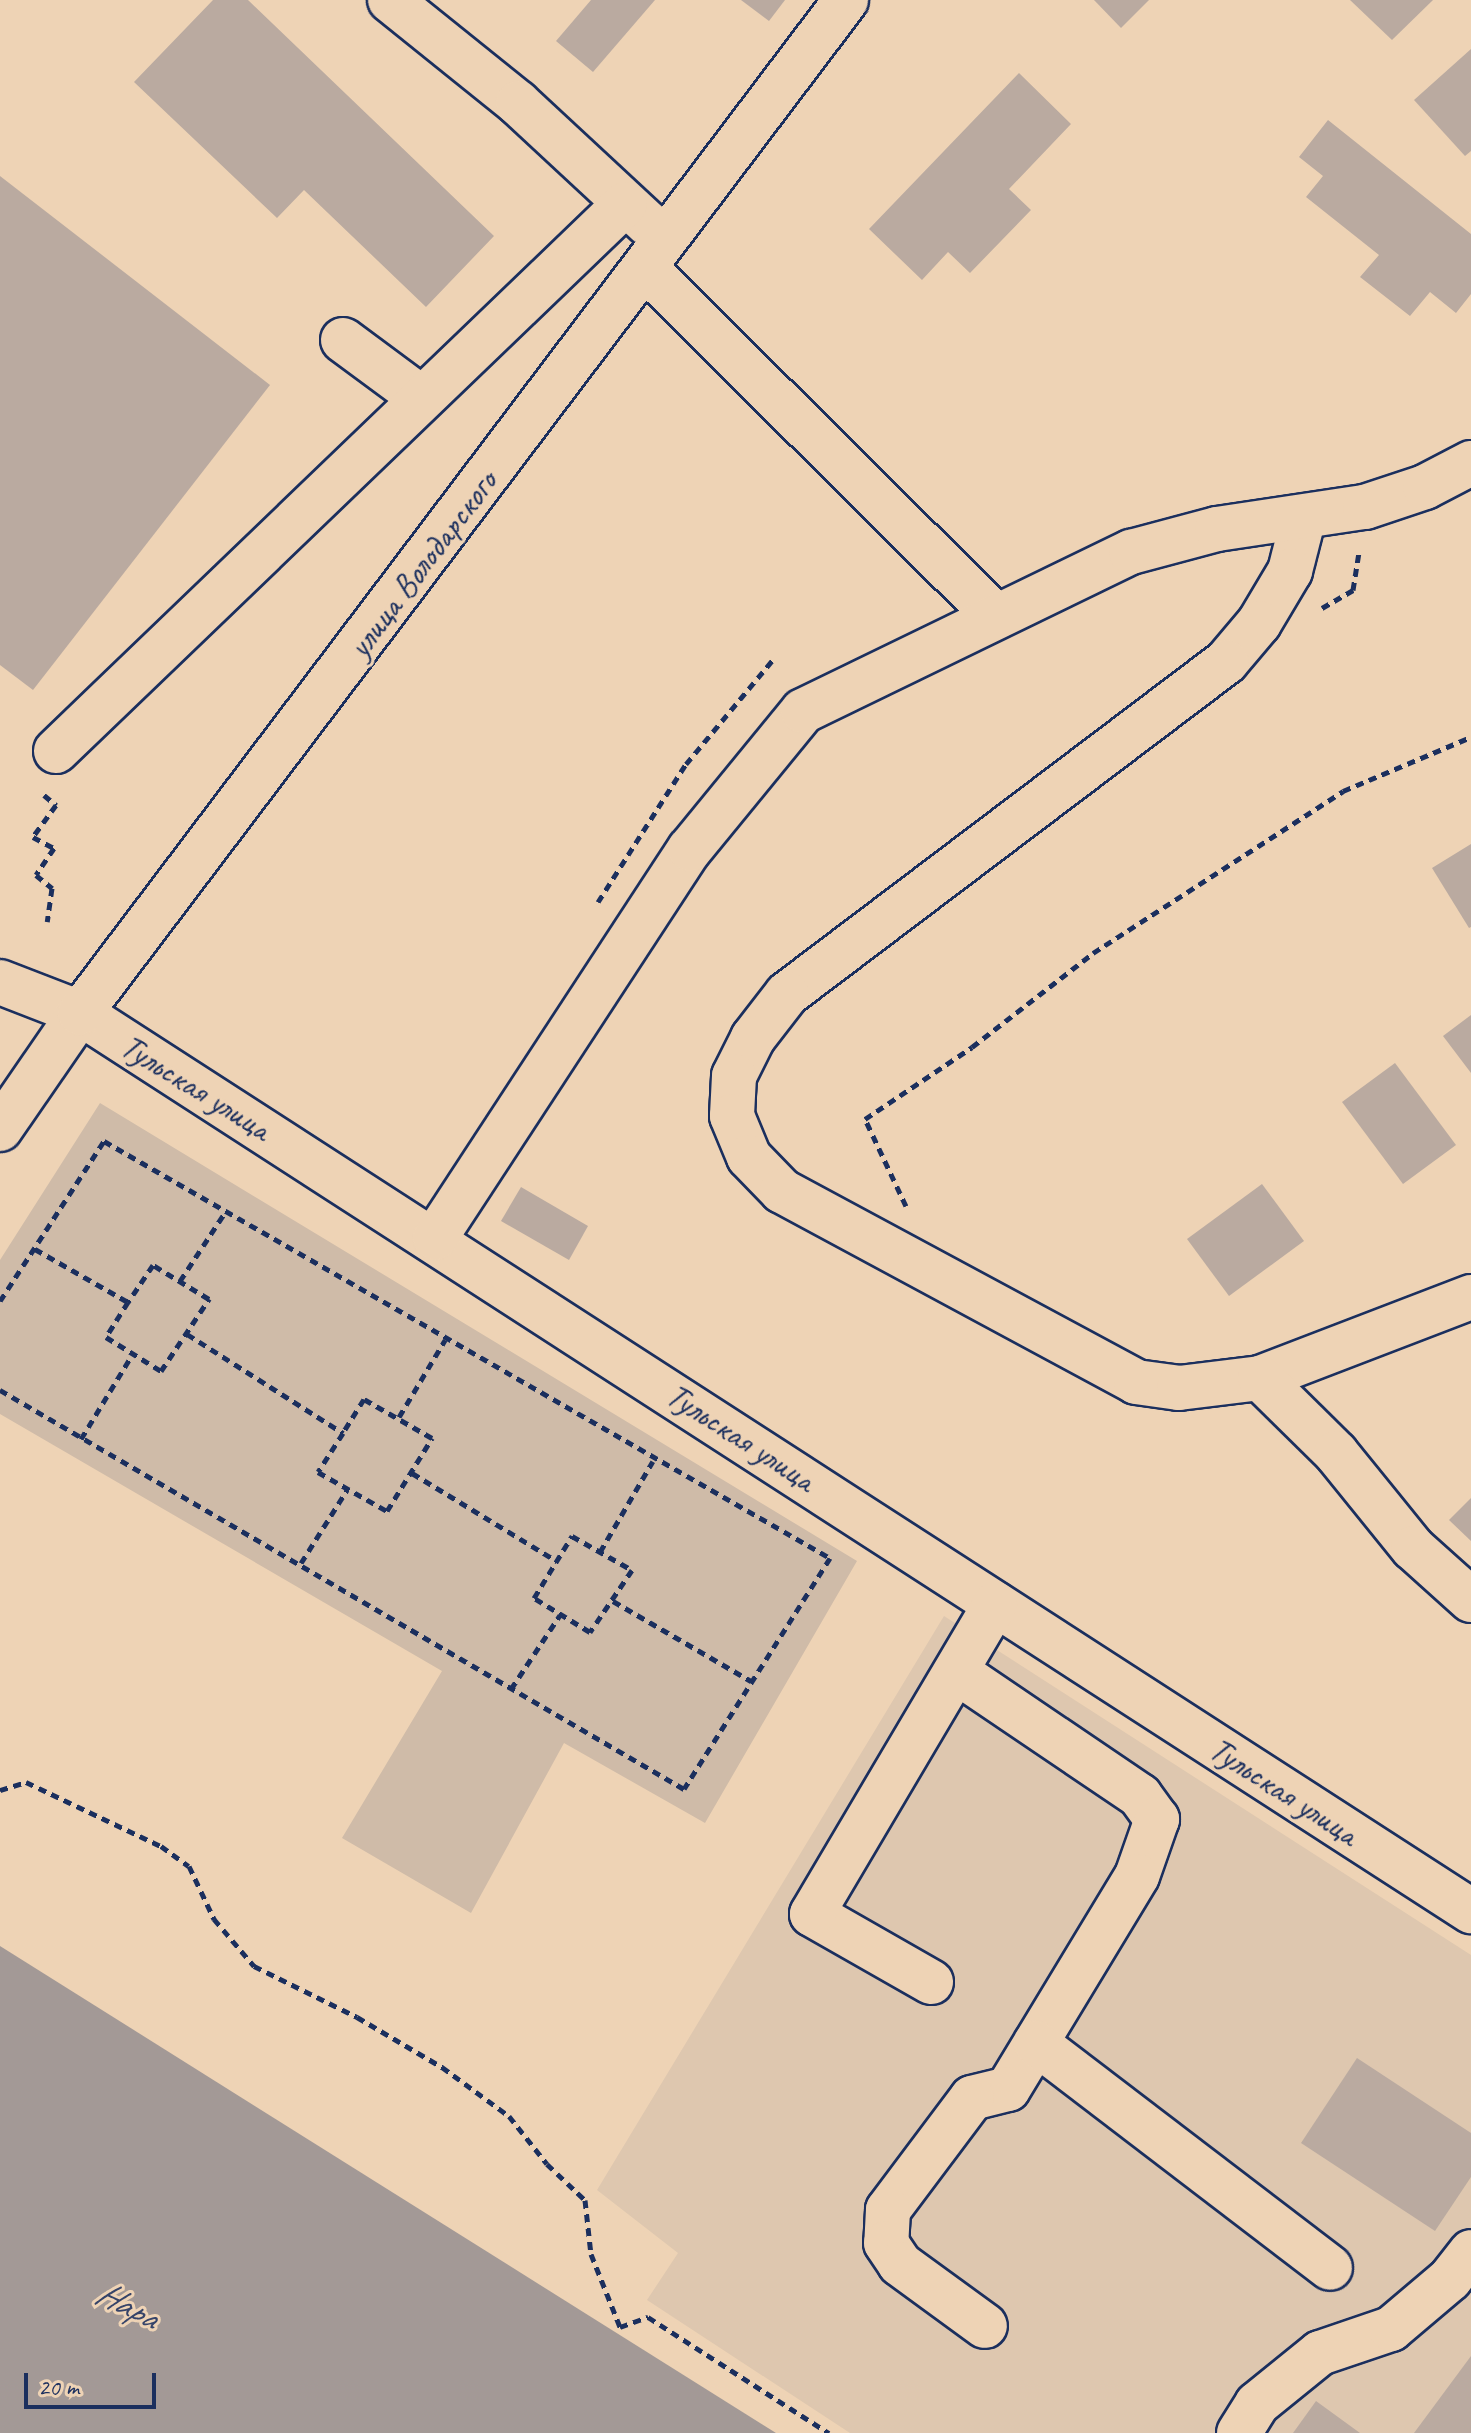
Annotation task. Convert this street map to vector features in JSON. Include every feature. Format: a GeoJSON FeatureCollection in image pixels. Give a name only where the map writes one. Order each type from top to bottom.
{"type":"FeatureCollection","features":[{"type":"Feature","properties":{"kind":"street"},"geometry":{"type":"LineString","coordinates":[[390,0],[518,103],[625,204],[657,256],[995,615]]}},
{"type":"Feature","properties":{"kind":"street","name":"улица Володарского"},"geometry":{"type":"LineString","coordinates":[[0,1129],[80,1013],[657,256],[846,0]]}},
{"type":"Feature","properties":{"kind":"street"},"geometry":{"type":"LineString","coordinates":[[56,751],[420,397],[625,204]]}},
{"type":"Feature","properties":{"kind":"street"},"geometry":{"type":"LineString","coordinates":[[343,340],[420,397]]}},
{"type":"Feature","properties":{"kind":"street"},"geometry":{"type":"LineString","coordinates":[[435,1238],[690,849],[803,711],[995,615],[1131,552],[1217,529],[1303,520],[1365,507],[1425,487],[1471,463]]}},
{"type":"Feature","properties":{"kind":"street"},"geometry":{"type":"LineString","coordinates":[[1303,520],[1290,571],[1259,623],[1226,662],[787,994],[753,1038],[734,1076],[732,1116],[749,1157],[795,1199],[1136,1382],[1179,1388],[1260,1378],[1471,1297]]}},
{"type":"Feature","properties":{"kind":"street","name":"Тульская улица"},"geometry":{"type":"LineString","coordinates":[[0,982],[80,1013],[435,1238],[1471,1911]]}},
{"type":"Feature","properties":{"kind":"street"},"geometry":{"type":"LineString","coordinates":[[1260,1378],[1336,1453],[1413,1548],[1471,1600]]}},
{"type":"Feature","properties":{"kind":"street"},"geometry":{"type":"LineString","coordinates":[[931,1982],[812,1914],[995,1604]]}},
{"type":"Feature","properties":{"kind":"street"},"geometry":{"type":"LineString","coordinates":[[957,1672],[1140,1796],[1157,1819],[1137,1876],[1008,2089],[972,2098],[888,2210],[886,2243],[900,2264],[985,2326]]}},
{"type":"Feature","properties":{"kind":"street"},"geometry":{"type":"LineString","coordinates":[[1036,2043],[1330,2268]]}},
{"type":"Feature","properties":{"kind":"street"},"geometry":{"type":"LineString","coordinates":[[1239,2433],[1257,2404],[1320,2353],[1391,2329],[1450,2279],[1470,2256]]}},
{"type":"Feature","properties":{"kind":"path"},"geometry":{"type":"LineString","coordinates":[[909,1213],[865,1119],[972,1047],[1093,953],[1343,791],[1471,737]]}},
{"type":"Feature","properties":{"kind":"path"},"geometry":{"type":"LineString","coordinates":[[47,922],[52,888],[36,875],[54,848],[33,837],[56,805],[36,789],[56,751]]}},
{"type":"Feature","properties":{"kind":"path"},"geometry":{"type":"LineString","coordinates":[[0,1301],[104,1141],[224,1214],[653,1461],[830,1558],[684,1789],[0,1390]]}},
{"type":"Feature","properties":{"kind":"path"},"geometry":{"type":"LineString","coordinates":[[180,1281],[224,1214]]}},
{"type":"Feature","properties":{"kind":"path"},"geometry":{"type":"LineString","coordinates":[[35,1249],[128,1302]]}},
{"type":"Feature","properties":{"kind":"path"},"geometry":{"type":"LineString","coordinates":[[153,1265],[180,1281],[209,1299],[161,1371],[106,1337],[153,1265]]}},
{"type":"Feature","properties":{"kind":"path"},"geometry":{"type":"LineString","coordinates":[[187,1334],[343,1433]]}},
{"type":"Feature","properties":{"kind":"path"},"geometry":{"type":"LineString","coordinates":[[399,1417],[445,1340]]}},
{"type":"Feature","properties":{"kind":"path"},"geometry":{"type":"LineString","coordinates":[[81,1439],[132,1355]]}},
{"type":"Feature","properties":{"kind":"path"},"geometry":{"type":"LineString","coordinates":[[364,1399],[399,1417],[432,1438],[387,1511],[318,1472],[364,1399]]}},
{"type":"Feature","properties":{"kind":"path"},"geometry":{"type":"LineString","coordinates":[[600,1552],[653,1461]]}},
{"type":"Feature","properties":{"kind":"path"},"geometry":{"type":"LineString","coordinates":[[412,1473],[557,1561]]}},
{"type":"Feature","properties":{"kind":"path"},"geometry":{"type":"LineString","coordinates":[[301,1563],[347,1490]]}},
{"type":"Feature","properties":{"kind":"path"},"geometry":{"type":"LineString","coordinates":[[572,1536],[600,1552],[632,1570],[590,1632],[534,1598],[572,1536]]}},
{"type":"Feature","properties":{"kind":"path"},"geometry":{"type":"LineString","coordinates":[[613,1601],[751,1681]]}},
{"type":"Feature","properties":{"kind":"path"},"geometry":{"type":"LineString","coordinates":[[511,1689],[560,1615]]}},
{"type":"Feature","properties":{"kind":"path"},"geometry":{"type":"LineString","coordinates":[[0,1790],[26,1782],[161,1846],[189,1866],[214,1919],[254,1966],[357,2017],[442,2067],[509,2116],[547,2164],[585,2200],[591,2254],[620,2327],[648,2317],[829,2433]]}},
{"type":"Feature","properties":{"kind":"shaded area"},"geometry":{"type":"Polygon","coordinates":[[[100,1103],[857,1561],[705,1823],[564,1743],[471,1913],[342,1838],[442,1671],[0,1414],[0,1260],[100,1103]]]}},
{"type":"Feature","properties":{"kind":"shaded area"},"geometry":{"type":"Polygon","coordinates":[[[944,1616],[1471,1955],[1471,2433],[850,2433],[647,2300],[678,2253],[597,2190],[944,1616]]]}},
{"type":"Feature","properties":{"kind":"water","name":"Нара"},"geometry":{"type":"Polygon","coordinates":[[[0,1946],[776,2433],[0,2433],[0,1946]]]}},
{"type":"Feature","properties":{"kind":"building"},"geometry":{"type":"Polygon","coordinates":[[[213,0],[248,0],[494,236],[426,307],[304,190],[277,218],[134,82],[213,0]]]}},
{"type":"Feature","properties":{"kind":"building"},"geometry":{"type":"Polygon","coordinates":[[[591,0],[655,0],[593,72],[556,41],[591,0]]]}},
{"type":"Feature","properties":{"kind":"building"},"geometry":{"type":"Polygon","coordinates":[[[741,0],[785,0],[769,21],[741,0]]]}},
{"type":"Feature","properties":{"kind":"building"},"geometry":{"type":"Polygon","coordinates":[[[1094,0],[1149,0],[1121,28],[1094,0]]]}},
{"type":"Feature","properties":{"kind":"building"},"geometry":{"type":"Polygon","coordinates":[[[1350,0],[1433,0],[1392,40],[1350,0]]]}},
{"type":"Feature","properties":{"kind":"building"},"geometry":{"type":"Polygon","coordinates":[[[1471,49],[1471,151],[1465,156],[1414,100],[1471,49]]]}},
{"type":"Feature","properties":{"kind":"building"},"geometry":{"type":"Polygon","coordinates":[[[1019,73],[1071,124],[1009,189],[1031,210],[970,273],[948,252],[922,280],[869,229],[1019,73]]]}},
{"type":"Feature","properties":{"kind":"building"},"geometry":{"type":"Polygon","coordinates":[[[1328,120],[1471,234],[1471,294],[1456,313],[1430,292],[1410,316],[1360,277],[1379,255],[1306,197],[1323,176],[1299,157],[1328,120]]]}},
{"type":"Feature","properties":{"kind":"building"},"geometry":{"type":"Polygon","coordinates":[[[0,176],[270,385],[33,690],[0,665],[0,176]]]}},
{"type":"Feature","properties":{"kind":"building"},"geometry":{"type":"Polygon","coordinates":[[[1471,844],[1471,927],[1469,928],[1432,868],[1471,844]]]}},
{"type":"Feature","properties":{"kind":"building"},"geometry":{"type":"Polygon","coordinates":[[[1471,1015],[1471,1073],[1443,1036],[1471,1015]]]}},
{"type":"Feature","properties":{"kind":"building"},"geometry":{"type":"Polygon","coordinates":[[[1395,1063],[1456,1145],[1403,1184],[1342,1102],[1395,1063]]]}},
{"type":"Feature","properties":{"kind":"building"},"geometry":{"type":"Polygon","coordinates":[[[1262,1184],[1304,1241],[1229,1296],[1187,1239],[1262,1184]]]}},
{"type":"Feature","properties":{"kind":"building"},"geometry":{"type":"Polygon","coordinates":[[[521,1187],[588,1226],[569,1260],[501,1221],[521,1187]]]}},
{"type":"Feature","properties":{"kind":"building"},"geometry":{"type":"Polygon","coordinates":[[[1471,1498],[1471,1541],[1449,1520],[1471,1498]]]}},
{"type":"Feature","properties":{"kind":"building"},"geometry":{"type":"Polygon","coordinates":[[[1357,2058],[1471,2133],[1471,2177],[1435,2231],[1301,2143],[1357,2058]]]}},
{"type":"Feature","properties":{"kind":"building"},"geometry":{"type":"Polygon","coordinates":[[[1471,2356],[1471,2433],[1414,2433],[1471,2356]]]}},
{"type":"Feature","properties":{"kind":"building"},"geometry":{"type":"Polygon","coordinates":[[[1316,2401],[1360,2433],[1293,2433],[1316,2401]]]}}]}
